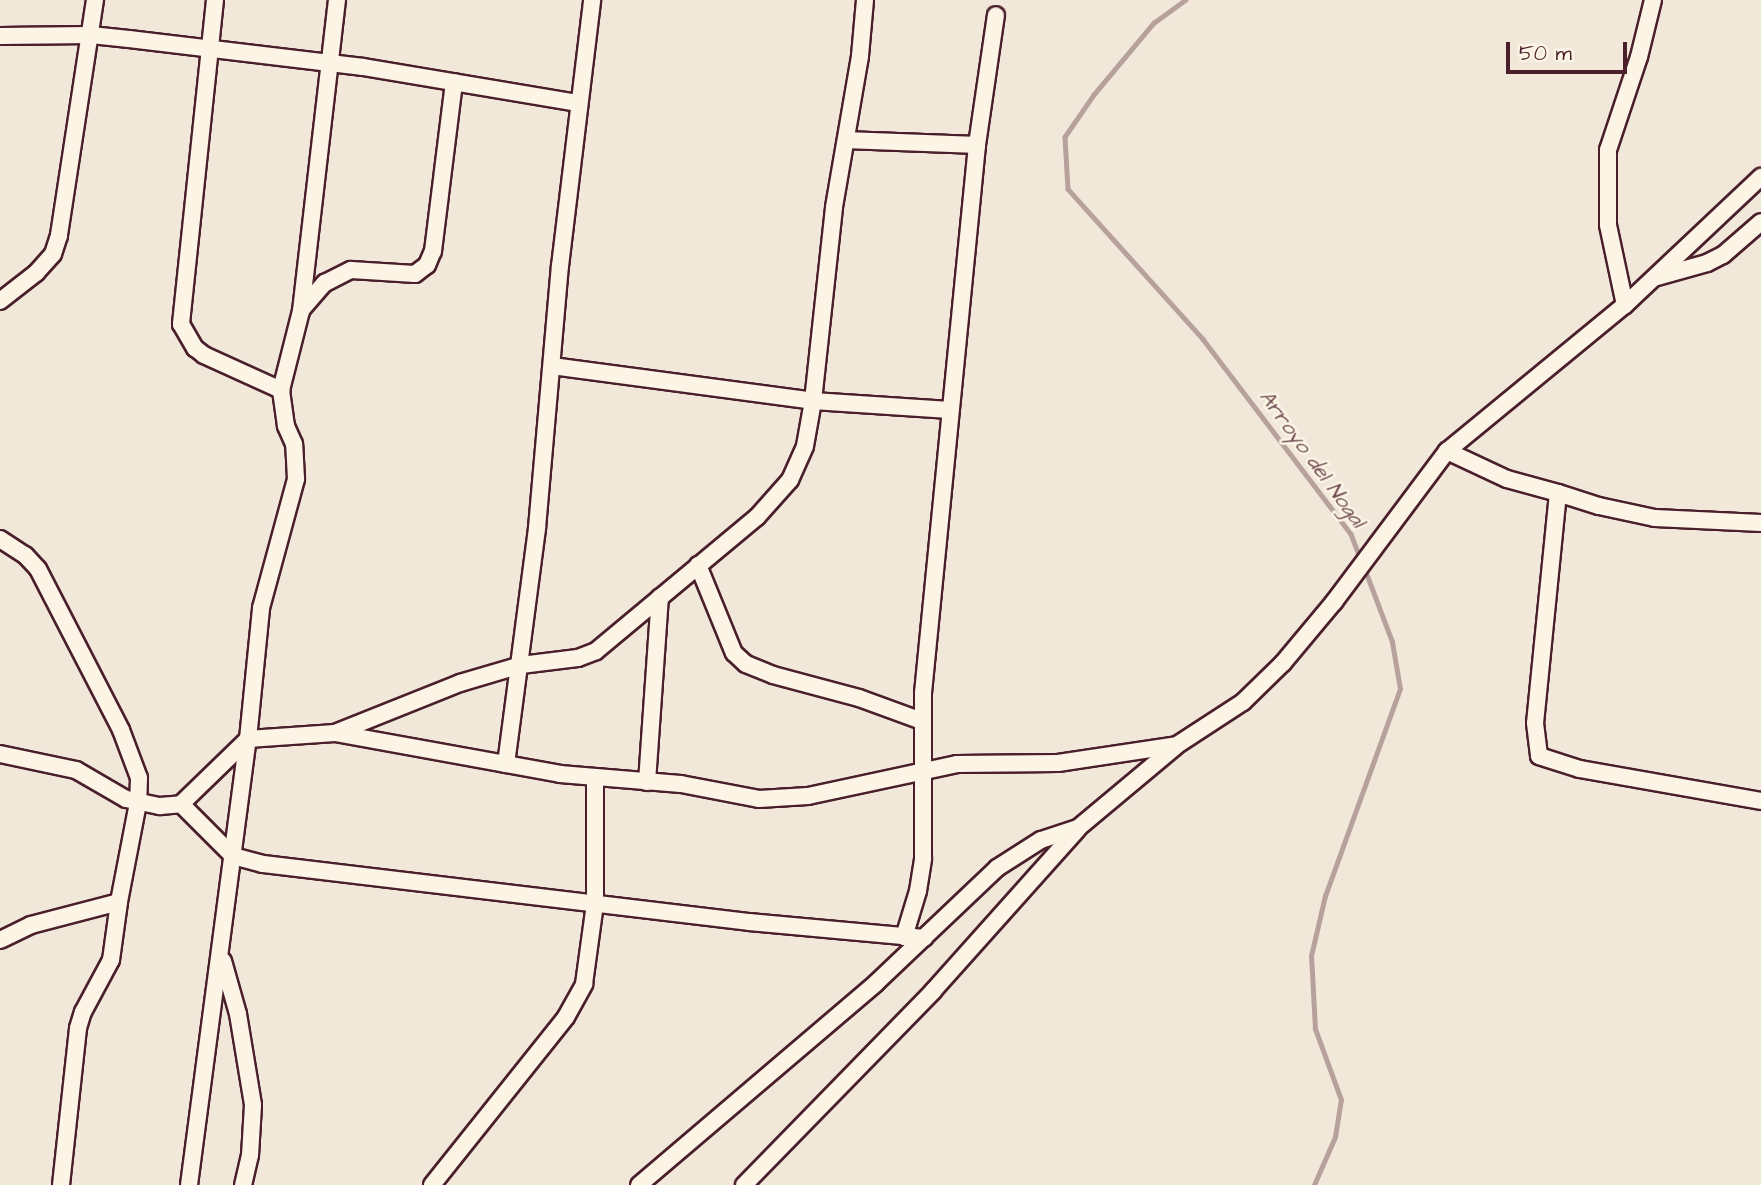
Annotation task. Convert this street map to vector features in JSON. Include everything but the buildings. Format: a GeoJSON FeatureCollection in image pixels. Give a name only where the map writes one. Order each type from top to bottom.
{"type":"FeatureCollection","features":[{"type":"Feature","properties":{"kind":"street"},"geometry":{"type":"LineString","coordinates":[[0,301],[19,288],[53,254],[59,235],[95,0]]}},
{"type":"Feature","properties":{"kind":"street"},"geometry":{"type":"LineString","coordinates":[[215,0],[181,324],[190,341],[204,355],[281,390]]}},
{"type":"Feature","properties":{"kind":"street"},"geometry":{"type":"LineString","coordinates":[[188,1185],[221,954],[248,739],[261,608],[296,478],[294,444],[286,426],[281,390],[301,311],[337,0]]}},
{"type":"Feature","properties":{"kind":"street"},"geometry":{"type":"LineString","coordinates":[[506,764],[521,665],[578,103],[592,0]]}},
{"type":"Feature","properties":{"kind":"street"},"geometry":{"type":"LineString","coordinates":[[335,733],[460,683],[521,665],[588,655],[609,642],[757,517],[790,480],[805,446],[813,401],[834,207],[860,56],[865,0]]}},
{"type":"Feature","properties":{"kind":"street"},"geometry":{"type":"LineString","coordinates":[[1625,305],[1608,225],[1608,150],[1639,57],[1653,0]]}},
{"type":"Feature","properties":{"kind":"street"},"geometry":{"type":"LineString","coordinates":[[904,937],[918,891],[923,859],[925,831],[921,769],[922,720],[977,145],[996,15]]}},
{"type":"Feature","properties":{"kind":"street"},"geometry":{"type":"LineString","coordinates":[[0,36],[91,35],[330,62],[578,103]]}},
{"type":"Feature","properties":{"kind":"street"},"geometry":{"type":"LineString","coordinates":[[301,311],[325,283],[344,273],[369,270],[415,274],[427,265],[433,251],[454,82]]}},
{"type":"Feature","properties":{"kind":"street"},"geometry":{"type":"LineString","coordinates":[[846,140],[977,145]]}},
{"type":"Feature","properties":{"kind":"street"},"geometry":{"type":"LineString","coordinates":[[744,1185],[933,990],[1078,828],[1177,745],[1243,702],[1283,663],[1334,602],[1447,451],[1625,305],[1761,177]]}},
{"type":"Feature","properties":{"kind":"street"},"geometry":{"type":"LineString","coordinates":[[1655,278],[1707,263],[1723,255],[1761,222]]}},
{"type":"Feature","properties":{"kind":"street"},"geometry":{"type":"LineString","coordinates":[[552,366],[813,401],[950,410]]}},
{"type":"Feature","properties":{"kind":"street"},"geometry":{"type":"LineString","coordinates":[[1447,451],[1507,479],[1599,506],[1655,518],[1761,523]]}},
{"type":"Feature","properties":{"kind":"street"},"geometry":{"type":"LineString","coordinates":[[1558,493],[1535,723],[1539,756],[1580,769],[1761,801]]}},
{"type":"Feature","properties":{"kind":"street"},"geometry":{"type":"LineString","coordinates":[[0,539],[25,555],[38,569],[64,615],[133,757],[139,778],[138,803],[111,960],[83,1012],[78,1028],[61,1185]]}},
{"type":"Feature","properties":{"kind":"street"},"geometry":{"type":"LineString","coordinates":[[698,565],[734,653],[747,664],[773,675],[859,698],[922,720]]}},
{"type":"Feature","properties":{"kind":"street"},"geometry":{"type":"LineString","coordinates":[[647,782],[660,597]]}},
{"type":"Feature","properties":{"kind":"street"},"geometry":{"type":"LineString","coordinates":[[181,804],[248,739],[335,733],[506,764],[595,777],[704,787],[759,799],[781,799],[843,789],[921,769],[989,762],[1070,762],[1177,745]]}},
{"type":"Feature","properties":{"kind":"street"},"geometry":{"type":"LineString","coordinates":[[0,754],[76,770],[138,803],[181,804],[233,856],[282,867],[595,904],[924,938]]}},
{"type":"Feature","properties":{"kind":"street"},"geometry":{"type":"LineString","coordinates":[[432,1185],[566,1017],[579,996],[589,964],[595,904],[595,777]]}},
{"type":"Feature","properties":{"kind":"street"},"geometry":{"type":"LineString","coordinates":[[639,1185],[769,1076],[924,938],[997,867],[1041,840],[1078,828]]}},
{"type":"Feature","properties":{"kind":"street"},"geometry":{"type":"LineString","coordinates":[[0,940],[32,925],[119,902]]}},
{"type":"Feature","properties":{"kind":"street"},"geometry":{"type":"LineString","coordinates":[[221,954],[237,1014],[253,1105],[254,1130],[243,1185]]}},
{"type":"Feature","properties":{"kind":"waterway","name":"Arroyo del Nogal"},"geometry":{"type":"LineString","coordinates":[[1186,0],[1154,23],[1094,95],[1065,137],[1068,189],[1203,339],[1351,534],[1361,560]]}},
{"type":"Feature","properties":{"kind":"waterway","name":"Arroyo del Nogal"},"geometry":{"type":"LineString","coordinates":[[1314,1185],[1335,1137],[1341,1100],[1315,1029],[1311,956],[1325,896],[1400,689],[1392,642],[1364,568]]}}]}
